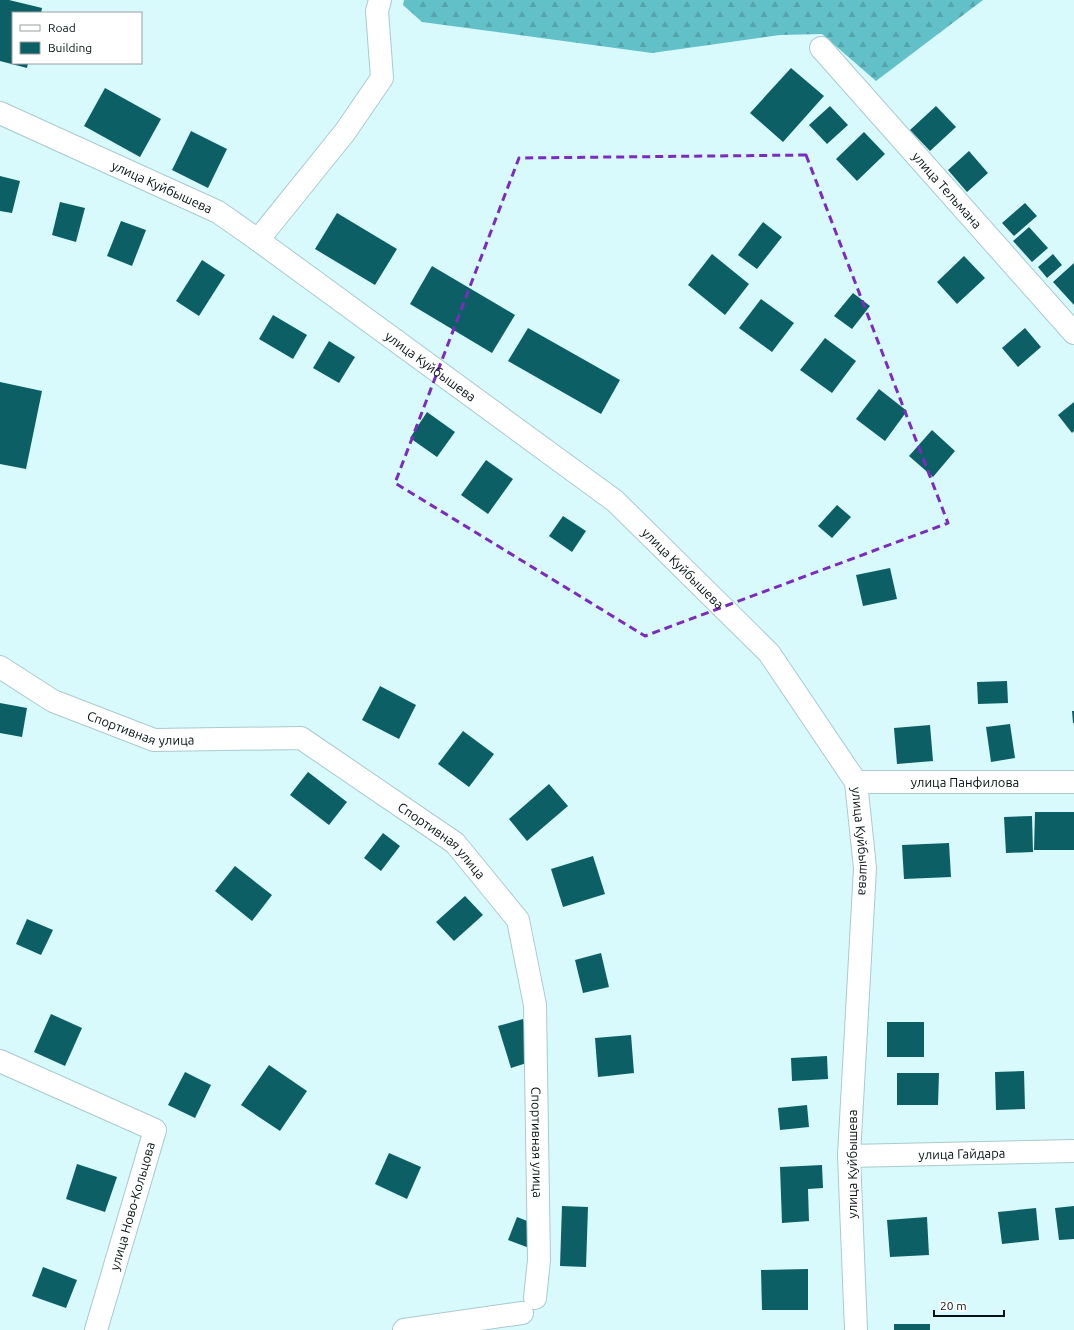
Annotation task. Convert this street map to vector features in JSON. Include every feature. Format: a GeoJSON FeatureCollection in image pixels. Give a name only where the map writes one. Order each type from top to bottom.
{"type":"FeatureCollection","features":[{"type":"Feature","properties":{"kind":"street"},"geometry":{"type":"LineString","coordinates":[[258,240],[345,132],[382,78],[374,4]]}},
{"type":"Feature","properties":{"kind":"street","name":"улица Тельмана"},"geometry":{"type":"LineString","coordinates":[[821,48],[1074,333]]}},
{"type":"Feature","properties":{"kind":"street","name":"улица Куйбышева"},"geometry":{"type":"LineString","coordinates":[[0,113],[218,212],[258,240],[615,501],[769,653],[856,782],[865,868],[849,1156],[856,1330]]}},
{"type":"Feature","properties":{"kind":"street","name":"Спортивная улица"},"geometry":{"type":"LineString","coordinates":[[0,667],[53,701],[154,740],[301,738],[455,842],[518,920],[535,1006],[539,1260],[528,1306],[404,1330]]}},
{"type":"Feature","properties":{"kind":"street","name":"улица Панфилова"},"geometry":{"type":"LineString","coordinates":[[856,782],[1074,782]]}},
{"type":"Feature","properties":{"kind":"street","name":"улица Ново-Кольцова"},"geometry":{"type":"LineString","coordinates":[[0,1061],[155,1130],[96,1330]]}},
{"type":"Feature","properties":{"kind":"street","name":"улица Гайдара"},"geometry":{"type":"LineString","coordinates":[[849,1156],[1074,1152]]}},
{"type":"Feature","properties":{"kind":"highlighted area"},"geometry":{"type":"Polygon","coordinates":[[[806,155],[948,523],[645,636],[395,483],[519,158],[806,155]]]}},
{"type":"Feature","properties":{"kind":"green space"},"geometry":{"type":"Polygon","coordinates":[[[404,0],[983,0],[876,81],[822,34],[780,35],[652,53],[422,22],[403,5],[404,0]]]}},
{"type":"Feature","properties":{"kind":"building"},"geometry":{"type":"Polygon","coordinates":[[[0,0],[9,0],[42,8],[41,12],[12,12],[12,64],[28,64],[27,68],[0,61],[0,0]]]}},
{"type":"Feature","properties":{"kind":"building"},"geometry":{"type":"Polygon","coordinates":[[[791,68],[824,96],[783,142],[750,113],[791,68]]]}},
{"type":"Feature","properties":{"kind":"building"},"geometry":{"type":"Polygon","coordinates":[[[105,88],[161,119],[140,157],[84,126],[105,88]]]}},
{"type":"Feature","properties":{"kind":"building"},"geometry":{"type":"Polygon","coordinates":[[[830,106],[848,125],[827,144],[809,125],[830,106]]]}},
{"type":"Feature","properties":{"kind":"building"},"geometry":{"type":"Polygon","coordinates":[[[936,106],[956,127],[930,151],[910,130],[936,106]]]}},
{"type":"Feature","properties":{"kind":"building"},"geometry":{"type":"Polygon","coordinates":[[[191,131],[227,149],[208,188],[172,170],[191,131]]]}},
{"type":"Feature","properties":{"kind":"building"},"geometry":{"type":"Polygon","coordinates":[[[864,132],[885,154],[857,181],[836,159],[864,132]]]}},
{"type":"Feature","properties":{"kind":"building"},"geometry":{"type":"Polygon","coordinates":[[[969,151],[988,173],[967,192],[948,170],[969,151]]]}},
{"type":"Feature","properties":{"kind":"building"},"geometry":{"type":"Polygon","coordinates":[[[0,176],[20,181],[12,213],[0,211],[0,176]]]}},
{"type":"Feature","properties":{"kind":"building"},"geometry":{"type":"Polygon","coordinates":[[[60,202],[85,208],[76,242],[52,235],[60,202]]]}},
{"type":"Feature","properties":{"kind":"building"},"geometry":{"type":"Polygon","coordinates":[[[1025,203],[1037,216],[1014,236],[1002,223],[1025,203]]]}},
{"type":"Feature","properties":{"kind":"building"},"geometry":{"type":"Polygon","coordinates":[[[337,213],[397,249],[375,285],[315,249],[337,213]]]}},
{"type":"Feature","properties":{"kind":"building"},"geometry":{"type":"Polygon","coordinates":[[[121,221],[146,230],[132,266],[107,256],[121,221]]]}},
{"type":"Feature","properties":{"kind":"building"},"geometry":{"type":"Polygon","coordinates":[[[763,222],[782,237],[757,269],[738,255],[763,222]]]}},
{"type":"Feature","properties":{"kind":"building"},"geometry":{"type":"Polygon","coordinates":[[[1029,227],[1048,248],[1032,262],[1013,241],[1029,227]]]}},
{"type":"Feature","properties":{"kind":"building"},"geometry":{"type":"Polygon","coordinates":[[[712,254],[749,284],[725,315],[688,285],[712,254]]]}},
{"type":"Feature","properties":{"kind":"building"},"geometry":{"type":"Polygon","coordinates":[[[1053,254],[1062,265],[1047,278],[1038,267],[1053,254]]]}},
{"type":"Feature","properties":{"kind":"building"},"geometry":{"type":"Polygon","coordinates":[[[964,256],[985,278],[957,304],[937,282],[964,256]]]}},
{"type":"Feature","properties":{"kind":"building"},"geometry":{"type":"Polygon","coordinates":[[[202,260],[225,275],[199,316],[176,301],[202,260]]]}},
{"type":"Feature","properties":{"kind":"building"},"geometry":{"type":"Polygon","coordinates":[[[1074,263],[1074,305],[1053,282],[1074,263]]]}},
{"type":"Feature","properties":{"kind":"building"},"geometry":{"type":"Polygon","coordinates":[[[432,266],[515,315],[492,353],[410,304],[432,266]]]}},
{"type":"Feature","properties":{"kind":"building"},"geometry":{"type":"Polygon","coordinates":[[[853,293],[870,306],[852,329],[834,316],[853,293]]]}},
{"type":"Feature","properties":{"kind":"building"},"geometry":{"type":"Polygon","coordinates":[[[761,299],[794,323],[772,352],[739,328],[761,299]]]}},
{"type":"Feature","properties":{"kind":"building"},"geometry":{"type":"Polygon","coordinates":[[[273,315],[307,335],[293,359],[259,339],[273,315]]]}},
{"type":"Feature","properties":{"kind":"building"},"geometry":{"type":"Polygon","coordinates":[[[528,328],[620,380],[601,414],[508,361],[528,328]]]}},
{"type":"Feature","properties":{"kind":"building"},"geometry":{"type":"Polygon","coordinates":[[[1025,328],[1041,347],[1018,367],[1002,348],[1025,328]]]}},
{"type":"Feature","properties":{"kind":"building"},"geometry":{"type":"Polygon","coordinates":[[[825,338],[856,361],[832,393],[800,370],[825,338]]]}},
{"type":"Feature","properties":{"kind":"building"},"geometry":{"type":"Polygon","coordinates":[[[329,341],[355,357],[339,383],[313,368],[329,341]]]}},
{"type":"Feature","properties":{"kind":"building"},"geometry":{"type":"Polygon","coordinates":[[[0,382],[42,391],[26,469],[0,464],[0,382]]]}},
{"type":"Feature","properties":{"kind":"building"},"geometry":{"type":"Polygon","coordinates":[[[879,389],[907,411],[885,441],[856,419],[879,389]]]}},
{"type":"Feature","properties":{"kind":"building"},"geometry":{"type":"Polygon","coordinates":[[[1074,402],[1074,431],[1072,433],[1058,415],[1074,402]]]}},
{"type":"Feature","properties":{"kind":"building"},"geometry":{"type":"Polygon","coordinates":[[[427,412],[455,432],[437,457],[410,438],[427,412]]]}},
{"type":"Feature","properties":{"kind":"building"},"geometry":{"type":"Polygon","coordinates":[[[932,430],[955,451],[933,477],[909,456],[932,430]]]}},
{"type":"Feature","properties":{"kind":"building"},"geometry":{"type":"Polygon","coordinates":[[[486,460],[513,479],[488,514],[461,495],[486,460]]]}},
{"type":"Feature","properties":{"kind":"building"},"geometry":{"type":"Polygon","coordinates":[[[837,505],[851,517],[832,538],[818,526],[837,505]]]}},
{"type":"Feature","properties":{"kind":"building"},"geometry":{"type":"Polygon","coordinates":[[[563,516],[586,531],[572,552],[549,536],[563,516]]]}},
{"type":"Feature","properties":{"kind":"building"},"geometry":{"type":"Polygon","coordinates":[[[890,568],[897,599],[863,606],[856,575],[890,568]]]}},
{"type":"Feature","properties":{"kind":"building"},"geometry":{"type":"Polygon","coordinates":[[[1007,681],[1008,703],[978,704],[977,682],[1007,681]]]}},
{"type":"Feature","properties":{"kind":"building"},"geometry":{"type":"Polygon","coordinates":[[[380,686],[416,705],[399,739],[362,720],[380,686]]]}},
{"type":"Feature","properties":{"kind":"building"},"geometry":{"type":"Polygon","coordinates":[[[0,703],[27,708],[22,737],[0,733],[0,703]]]}},
{"type":"Feature","properties":{"kind":"building"},"geometry":{"type":"Polygon","coordinates":[[[1072,711],[1074,711],[1074,723],[1073,723],[1072,711]]]}},
{"type":"Feature","properties":{"kind":"building"},"geometry":{"type":"Polygon","coordinates":[[[1010,724],[1015,758],[991,762],[986,727],[1010,724]]]}},
{"type":"Feature","properties":{"kind":"building"},"geometry":{"type":"Polygon","coordinates":[[[930,725],[933,761],[897,764],[894,728],[930,725]]]}},
{"type":"Feature","properties":{"kind":"building"},"geometry":{"type":"Polygon","coordinates":[[[463,731],[494,754],[469,787],[438,764],[463,731]]]}},
{"type":"Feature","properties":{"kind":"building"},"geometry":{"type":"Polygon","coordinates":[[[308,772],[347,802],[329,825],[290,795],[308,772]]]}},
{"type":"Feature","properties":{"kind":"building"},"geometry":{"type":"Polygon","coordinates":[[[549,784],[568,806],[527,841],[509,819],[549,784]]]}},
{"type":"Feature","properties":{"kind":"building"},"geometry":{"type":"Polygon","coordinates":[[[1035,812],[1074,812],[1074,850],[1034,850],[1035,812]]]}},
{"type":"Feature","properties":{"kind":"building"},"geometry":{"type":"Polygon","coordinates":[[[1032,816],[1033,852],[1006,853],[1004,817],[1032,816]]]}},
{"type":"Feature","properties":{"kind":"building"},"geometry":{"type":"Polygon","coordinates":[[[383,833],[400,846],[381,871],[364,858],[383,833]]]}},
{"type":"Feature","properties":{"kind":"building"},"geometry":{"type":"Polygon","coordinates":[[[949,843],[951,877],[904,879],[902,845],[949,843]]]}},
{"type":"Feature","properties":{"kind":"building"},"geometry":{"type":"Polygon","coordinates":[[[593,856],[605,894],[563,907],[551,869],[593,856]]]}},
{"type":"Feature","properties":{"kind":"building"},"geometry":{"type":"Polygon","coordinates":[[[235,866],[272,895],[252,921],[215,891],[235,866]]]}},
{"type":"Feature","properties":{"kind":"building"},"geometry":{"type":"Polygon","coordinates":[[[465,896],[483,915],[454,941],[436,922],[465,896]]]}},
{"type":"Feature","properties":{"kind":"building"},"geometry":{"type":"Polygon","coordinates":[[[27,919],[53,930],[41,955],[16,944],[27,919]]]}},
{"type":"Feature","properties":{"kind":"building"},"geometry":{"type":"Polygon","coordinates":[[[601,953],[609,987],[583,993],[575,960],[601,953]]]}},
{"type":"Feature","properties":{"kind":"building"},"geometry":{"type":"Polygon","coordinates":[[[51,1014],[82,1028],[65,1066],[34,1052],[51,1014]]]}},
{"type":"Feature","properties":{"kind":"building"},"geometry":{"type":"Polygon","coordinates":[[[523,1019],[536,1060],[511,1068],[498,1026],[523,1019]]]}},
{"type":"Feature","properties":{"kind":"building"},"geometry":{"type":"Polygon","coordinates":[[[887,1022],[924,1022],[924,1057],[887,1057],[887,1022]]]}},
{"type":"Feature","properties":{"kind":"building"},"geometry":{"type":"Polygon","coordinates":[[[631,1035],[634,1073],[598,1077],[595,1038],[631,1035]]]}},
{"type":"Feature","properties":{"kind":"building"},"geometry":{"type":"Polygon","coordinates":[[[827,1056],[828,1079],[792,1081],[791,1058],[827,1056]]]}},
{"type":"Feature","properties":{"kind":"building"},"geometry":{"type":"Polygon","coordinates":[[[269,1065],[307,1091],[280,1131],[241,1105],[269,1065]]]}},
{"type":"Feature","properties":{"kind":"building"},"geometry":{"type":"Polygon","coordinates":[[[1024,1071],[1025,1109],[996,1110],[995,1072],[1024,1071]]]}},
{"type":"Feature","properties":{"kind":"building"},"geometry":{"type":"Polygon","coordinates":[[[185,1072],[211,1085],[195,1118],[168,1105],[185,1072]]]}},
{"type":"Feature","properties":{"kind":"building"},"geometry":{"type":"Polygon","coordinates":[[[897,1073],[939,1073],[938,1105],[897,1105],[897,1073]]]}},
{"type":"Feature","properties":{"kind":"building"},"geometry":{"type":"Polygon","coordinates":[[[807,1105],[809,1127],[780,1130],[778,1108],[807,1105]]]}},
{"type":"Feature","properties":{"kind":"building"},"geometry":{"type":"Polygon","coordinates":[[[389,1153],[421,1167],[407,1199],[375,1184],[389,1153]]]}},
{"type":"Feature","properties":{"kind":"building"},"geometry":{"type":"Polygon","coordinates":[[[77,1164],[117,1177],[105,1212],[66,1199],[77,1164]]]}},
{"type":"Feature","properties":{"kind":"building"},"geometry":{"type":"Polygon","coordinates":[[[822,1165],[823,1188],[808,1189],[809,1221],[782,1223],[780,1167],[822,1165]]]}},
{"type":"Feature","properties":{"kind":"building"},"geometry":{"type":"Polygon","coordinates":[[[562,1206],[588,1207],[586,1267],[560,1266],[562,1206]]]}},
{"type":"Feature","properties":{"kind":"building"},"geometry":{"type":"Polygon","coordinates":[[[1074,1206],[1074,1239],[1059,1240],[1055,1208],[1074,1206]]]}},
{"type":"Feature","properties":{"kind":"building"},"geometry":{"type":"Polygon","coordinates":[[[1036,1208],[1039,1240],[1002,1244],[998,1212],[1036,1208]]]}},
{"type":"Feature","properties":{"kind":"building"},"geometry":{"type":"Polygon","coordinates":[[[517,1217],[540,1226],[532,1249],[508,1240],[517,1217]]]}},
{"type":"Feature","properties":{"kind":"building"},"geometry":{"type":"Polygon","coordinates":[[[927,1217],[929,1255],[890,1257],[887,1220],[927,1217]]]}},
{"type":"Feature","properties":{"kind":"building"},"geometry":{"type":"Polygon","coordinates":[[[43,1267],[77,1280],[66,1308],[32,1296],[43,1267]]]}},
{"type":"Feature","properties":{"kind":"building"},"geometry":{"type":"Polygon","coordinates":[[[808,1269],[808,1310],[762,1310],[761,1270],[808,1269]]]}},
{"type":"Feature","properties":{"kind":"building"},"geometry":{"type":"Polygon","coordinates":[[[894,1324],[930,1324],[930,1330],[894,1330],[894,1324]]]}}]}
